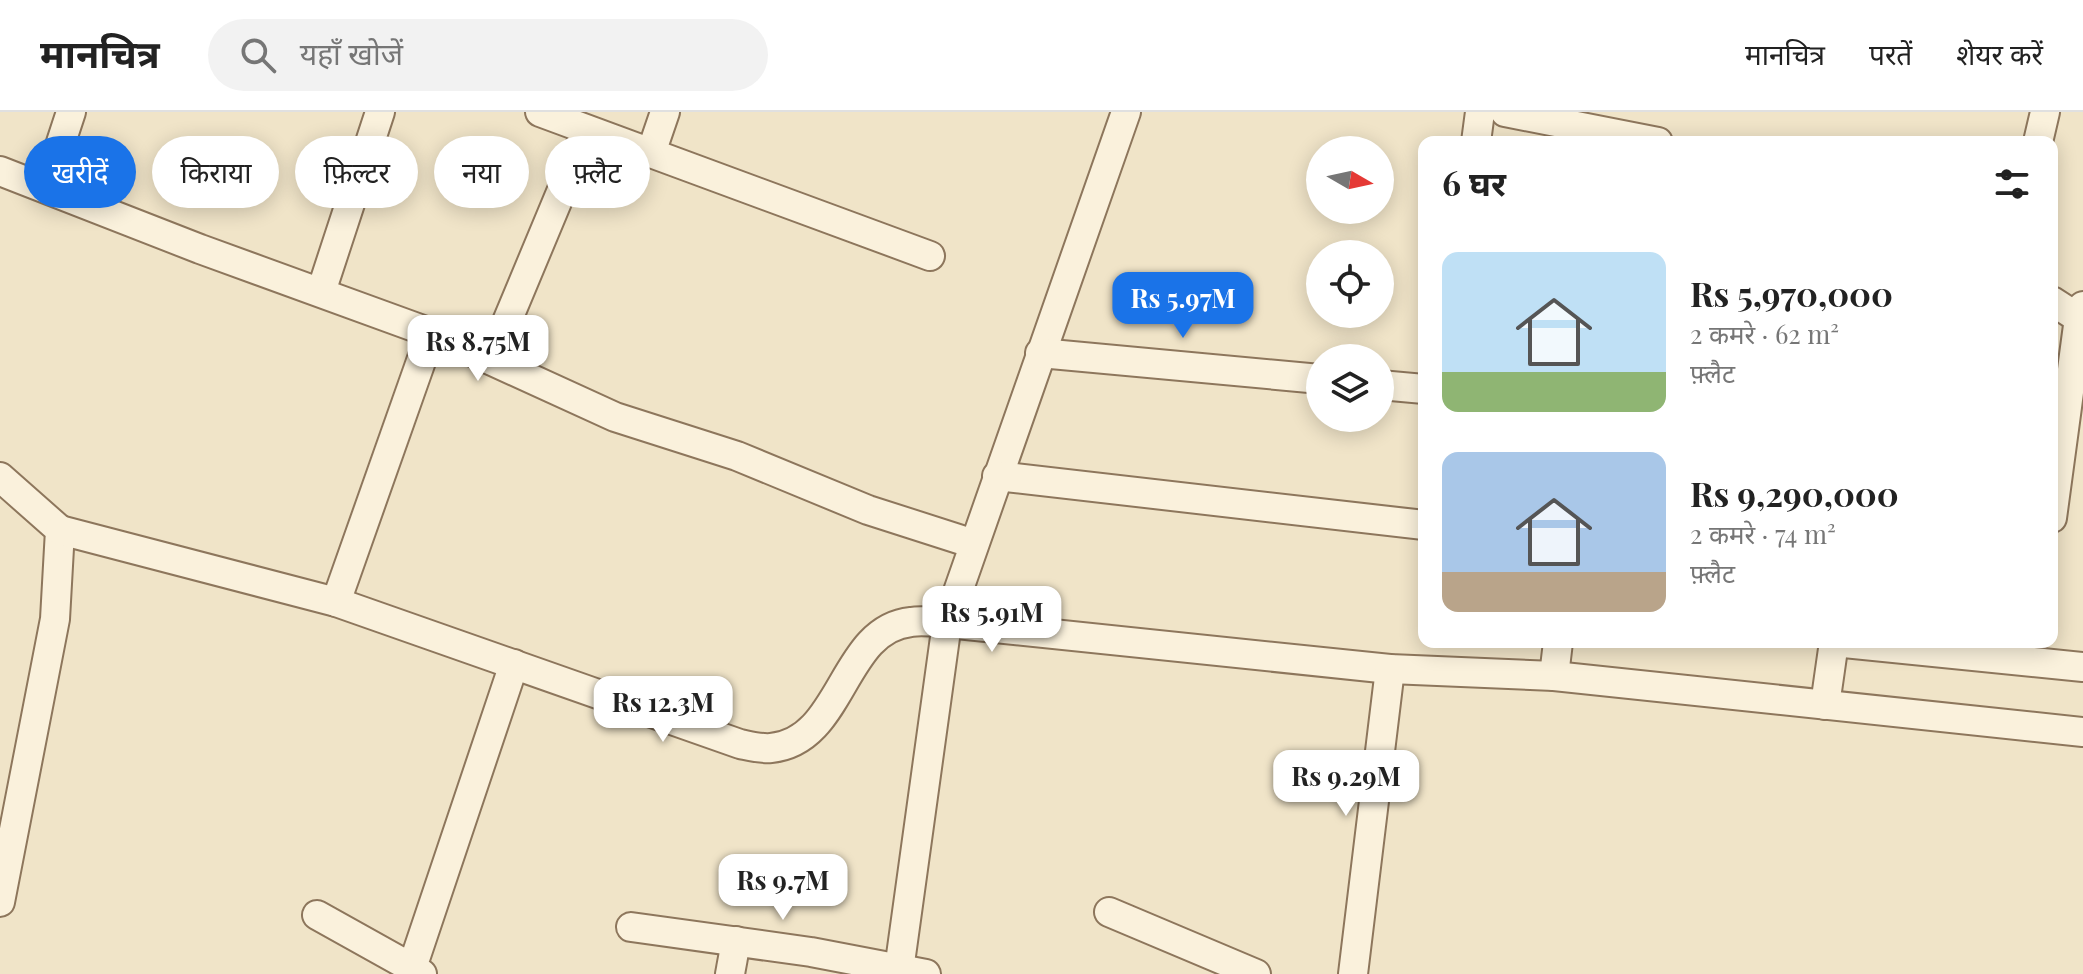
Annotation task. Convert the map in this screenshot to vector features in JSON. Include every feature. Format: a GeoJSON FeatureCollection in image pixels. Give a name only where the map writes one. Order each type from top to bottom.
{"type":"FeatureCollection","features":[{"type":"Feature","properties":{"kind":"street"},"geometry":{"type":"LineString","coordinates":[[63,136],[71,112]]}},
{"type":"Feature","properties":{"kind":"street"},"geometry":{"type":"LineString","coordinates":[[321,292],[380,112]]}},
{"type":"Feature","properties":{"kind":"street"},"geometry":{"type":"LineString","coordinates":[[540,112],[930,256]]}},
{"type":"Feature","properties":{"kind":"street"},"geometry":{"type":"LineString","coordinates":[[651,153],[665,112]]}},
{"type":"Feature","properties":{"kind":"street"},"geometry":{"type":"LineString","coordinates":[[631,927],[811,952],[912,972],[947,623],[1126,112]]}},
{"type":"Feature","properties":{"kind":"street"},"geometry":{"type":"LineString","coordinates":[[1477,136],[1480,112]]}},
{"type":"Feature","properties":{"kind":"street"},"geometry":{"type":"LineString","coordinates":[[1505,112],[1613,136]]}},
{"type":"Feature","properties":{"kind":"street"},"geometry":{"type":"LineString","coordinates":[[2039,136],[2045,112]]}},
{"type":"Feature","properties":{"kind":"street"},"geometry":{"type":"LineString","coordinates":[[491,360],[587,130]]}},
{"type":"Feature","properties":{"kind":"street"},"geometry":{"type":"LineString","coordinates":[[0,171],[24,180]]}},
{"type":"Feature","properties":{"kind":"street"},"geometry":{"type":"LineString","coordinates":[[96,208],[431,333],[615,417],[737,456],[868,510],[974,544]]}},
{"type":"Feature","properties":{"kind":"street"},"geometry":{"type":"LineString","coordinates":[[2058,304],[2082,315],[2062,364],[2070,474],[2058,503]]}},
{"type":"Feature","properties":{"kind":"street"},"geometry":{"type":"LineString","coordinates":[[336,602],[431,333]]}},
{"type":"Feature","properties":{"kind":"street"},"geometry":{"type":"LineString","coordinates":[[1040,353],[1306,378]]}},
{"type":"Feature","properties":{"kind":"street"},"geometry":{"type":"LineString","coordinates":[[1394,386],[1418,388]]}},
{"type":"Feature","properties":{"kind":"street"},"geometry":{"type":"LineString","coordinates":[[997,476],[1418,524]]}},
{"type":"Feature","properties":{"kind":"street"},"geometry":{"type":"LineString","coordinates":[[0,477],[60,530],[336,602],[740,744],[769,749],[795,742],[825,715],[858,657],[883,634],[908,621],[1390,669],[1554,676],[2083,732]]}},
{"type":"Feature","properties":{"kind":"street"},"geometry":{"type":"LineString","coordinates":[[0,902],[55,619],[60,530]]}},
{"type":"Feature","properties":{"kind":"street"},"geometry":{"type":"LineString","coordinates":[[1554,676],[1557,648]]}},
{"type":"Feature","properties":{"kind":"street"},"geometry":{"type":"LineString","coordinates":[[1825,705],[1833,648]]}},
{"type":"Feature","properties":{"kind":"street"},"geometry":{"type":"LineString","coordinates":[[1954,648],[2034,652],[2083,667]]}},
{"type":"Feature","properties":{"kind":"street"},"geometry":{"type":"LineString","coordinates":[[317,915],[417,971],[514,664]]}},
{"type":"Feature","properties":{"kind":"street"},"geometry":{"type":"LineString","coordinates":[[1353,974],[1390,669]]}},
{"type":"Feature","properties":{"kind":"street"},"geometry":{"type":"LineString","coordinates":[[1109,912],[1256,974]]}},
{"type":"Feature","properties":{"kind":"street"},"geometry":{"type":"LineString","coordinates":[[730,974],[736,941]]}}]}
